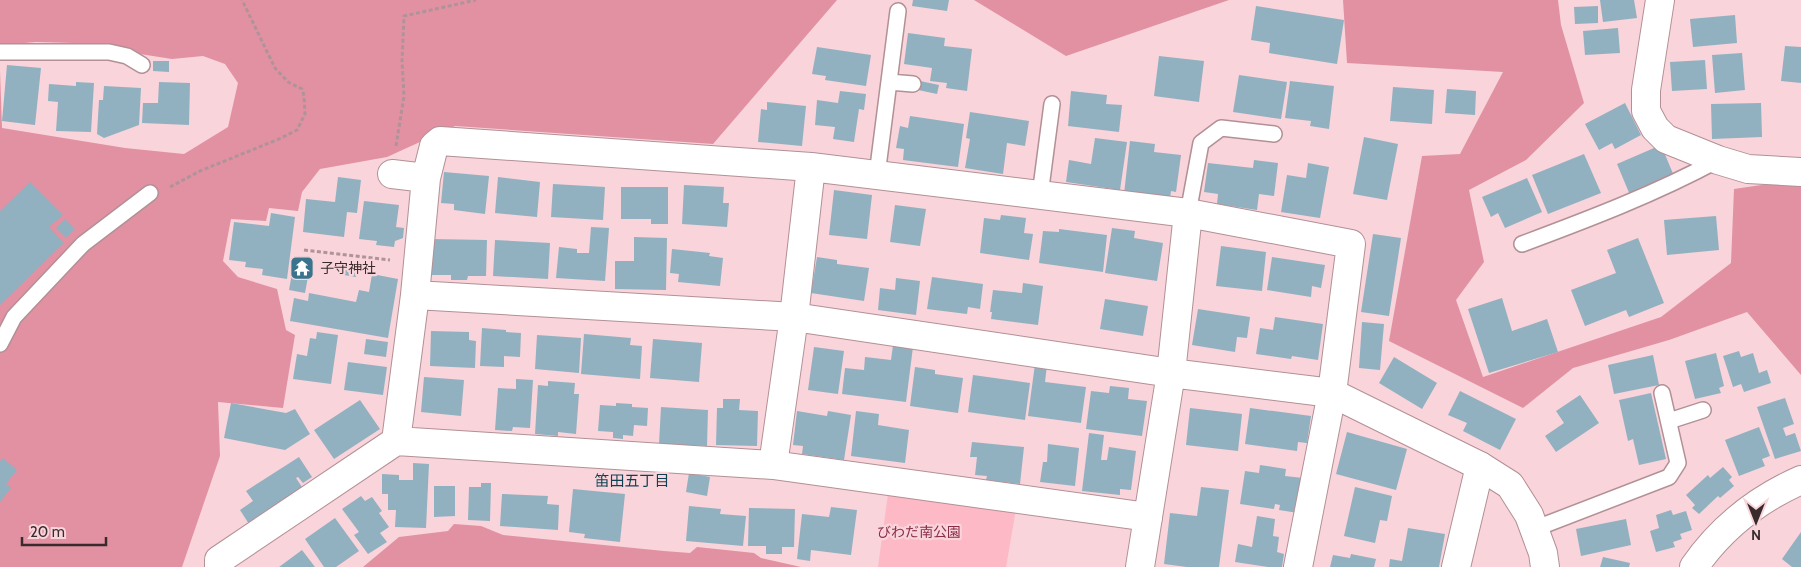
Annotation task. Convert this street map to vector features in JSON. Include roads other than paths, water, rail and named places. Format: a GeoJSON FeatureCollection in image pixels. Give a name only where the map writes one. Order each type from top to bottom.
{"type":"FeatureCollection","features":[{"type":"Feature","properties":{"kind":"street"},"geometry":{"type":"LineString","coordinates":[[1660,0],[1646,90],[1646,112],[1654,128],[1666,139],[1718,160],[1748,169],[1801,172]]}},
{"type":"Feature","properties":{"kind":"street"},"geometry":{"type":"LineString","coordinates":[[396,441],[415,295],[426,178],[434,146],[440,141],[811,166],[1188,213],[1350,244],[1332,393],[1298,567]]}},
{"type":"Feature","properties":{"kind":"street"},"geometry":{"type":"LineString","coordinates":[[773,465],[794,317],[811,166]]}},
{"type":"Feature","properties":{"kind":"street"},"geometry":{"type":"LineString","coordinates":[[392,174],[426,178]]}},
{"type":"Feature","properties":{"kind":"street"},"geometry":{"type":"LineString","coordinates":[[1140,567],[1171,372],[1188,213]]}},
{"type":"Feature","properties":{"kind":"street"},"geometry":{"type":"LineString","coordinates":[[415,295],[794,317],[1171,372],[1332,393],[1480,466],[1510,485],[1529,516],[1543,553],[1545,567]]}},
{"type":"Feature","properties":{"kind":"street"},"geometry":{"type":"LineString","coordinates":[[219,567],[219,560],[396,441],[773,465],[1148,517]]}},
{"type":"Feature","properties":{"kind":"street"},"geometry":{"type":"LineString","coordinates":[[1456,567],[1480,466]]}},
{"type":"Feature","properties":{"kind":"street"},"geometry":{"type":"LineString","coordinates":[[1694,567],[1718,536],[1750,509],[1781,489],[1801,480]]}},
{"type":"Feature","properties":{"kind":"lane"},"geometry":{"type":"LineString","coordinates":[[876,175],[898,10]]}},
{"type":"Feature","properties":{"kind":"lane"},"geometry":{"type":"LineString","coordinates":[[0,52],[109,52],[127,56],[142,65]]}},
{"type":"Feature","properties":{"kind":"lane"},"geometry":{"type":"LineString","coordinates":[[889,82],[913,84]]}},
{"type":"Feature","properties":{"kind":"lane"},"geometry":{"type":"LineString","coordinates":[[1040,195],[1052,104]]}},
{"type":"Feature","properties":{"kind":"lane"},"geometry":{"type":"LineString","coordinates":[[1188,213],[1201,143],[1221,128],[1274,134]]}},
{"type":"Feature","properties":{"kind":"lane"},"geometry":{"type":"LineString","coordinates":[[1522,244],[1611,210],[1695,173],[1718,160]]}},
{"type":"Feature","properties":{"kind":"lane"},"geometry":{"type":"LineString","coordinates":[[0,344],[14,316],[83,244],[150,193]]}},
{"type":"Feature","properties":{"kind":"lane"},"geometry":{"type":"LineString","coordinates":[[1534,529],[1669,477],[1678,463],[1662,393]]}},
{"type":"Feature","properties":{"kind":"lane"},"geometry":{"type":"LineString","coordinates":[[1669,421],[1703,410]]}},
{"type":"Feature","properties":{"kind":"place","name":"子守神社"},"geometry":{"type":"Point","coordinates":[302,268]}},
{"type":"Feature","properties":{"kind":"district","name":"笛田五丁目"},"geometry":{"type":"Point","coordinates":[632,481]}},
{"type":"Feature","properties":{"kind":"park label","name":"びわだ南公園"},"geometry":{"type":"Point","coordinates":[919,532]}}]}
